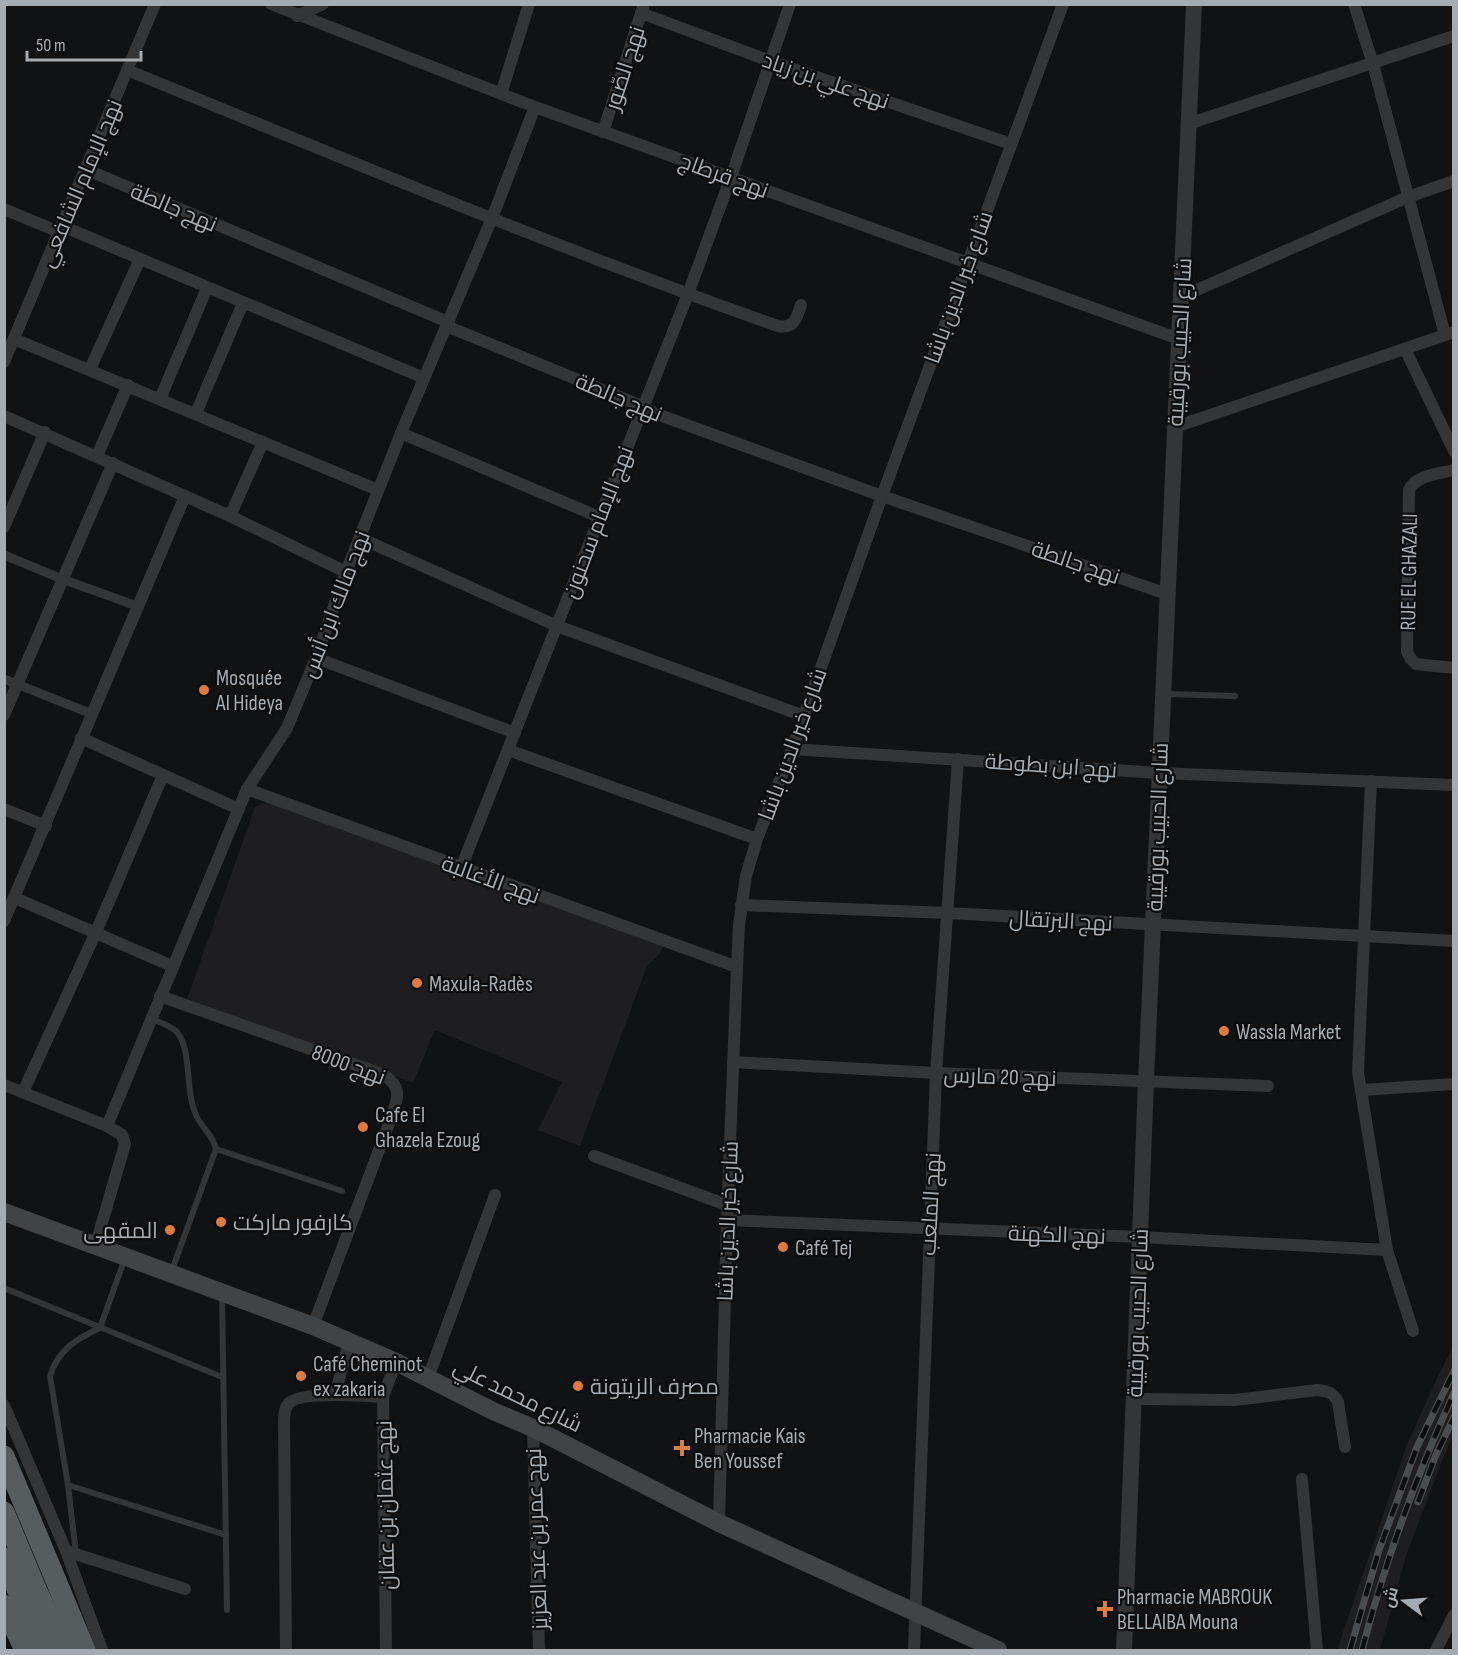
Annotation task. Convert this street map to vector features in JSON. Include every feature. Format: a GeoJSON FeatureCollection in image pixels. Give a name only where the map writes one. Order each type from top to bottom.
{"type":"FeatureCollection","features":[{"type":"Feature","properties":{"kind":"highway"},"geometry":{"type":"LineString","coordinates":[[4,1456],[85,1650]]}},
{"type":"Feature","properties":{"kind":"highway"},"geometry":{"type":"LineString","coordinates":[[4,1512],[20,1595],[25,1650]]}},
{"type":"Feature","properties":{"kind":"highway"},"geometry":{"type":"LineString","coordinates":[[4,1558],[43,1650]]}},
{"type":"Feature","properties":{"kind":"highway"},"geometry":{"type":"LineString","coordinates":[[20,1595],[65,1650]]}},
{"type":"Feature","properties":{"kind":"main road","name":"شارع محمد علي"},"geometry":{"type":"LineString","coordinates":[[4,1212],[313,1326],[396,1362],[493,1411],[533,1428],[718,1523],[998,1650]]}},
{"type":"Feature","properties":{"kind":"street","name":"نهج الإمام الشافعي"},"geometry":{"type":"LineString","coordinates":[[4,362],[155,4]]}},
{"type":"Feature","properties":{"kind":"street","name":"نهج قرطاج"},"geometry":{"type":"LineString","coordinates":[[271,4],[535,107],[1179,339]]}},
{"type":"Feature","properties":{"kind":"street"},"geometry":{"type":"LineString","coordinates":[[297,15],[323,4]]}},
{"type":"Feature","properties":{"kind":"street"},"geometry":{"type":"LineString","coordinates":[[501,94],[529,4]]}},
{"type":"Feature","properties":{"kind":"street","name":"نهج الإمام سحنون"},"geometry":{"type":"LineString","coordinates":[[461,868],[687,294],[731,177],[790,4]]}},
{"type":"Feature","properties":{"kind":"street","name":"شارع خير الدين باشا"},"geometry":{"type":"LineString","coordinates":[[718,1523],[727,1205],[737,967],[741,905],[746,876],[757,839],[804,716],[966,263],[1063,4]]}},
{"type":"Feature","properties":{"kind":"street","name":"شارع الحبيب بورقيبة"},"geometry":{"type":"LineString","coordinates":[[1124,1650],[1162,693],[1194,4]]}},
{"type":"Feature","properties":{"kind":"street"},"geometry":{"type":"LineString","coordinates":[[1175,427],[1449,334],[1354,4]]}},
{"type":"Feature","properties":{"kind":"street","name":"نهج علي بن زياد"},"geometry":{"type":"LineString","coordinates":[[642,9],[770,61],[1011,144]]}},
{"type":"Feature","properties":{"kind":"street","name":"نهج الصّور"},"geometry":{"type":"LineString","coordinates":[[603,132],[642,9]]}},
{"type":"Feature","properties":{"kind":"street"},"geometry":{"type":"LineString","coordinates":[[1188,124],[1454,36]]}},
{"type":"Feature","properties":{"kind":"street"},"geometry":{"type":"LineString","coordinates":[[128,70],[492,218],[687,294],[783,327],[795,322],[801,305]]}},
{"type":"Feature","properties":{"kind":"street","name":"نهج مالك ابن أنس"},"geometry":{"type":"LineString","coordinates":[[107,1126],[247,789],[287,728],[316,658],[346,572],[400,433],[492,218],[535,107]]}},
{"type":"Feature","properties":{"kind":"street","name":"نهج جالطة"},"geometry":{"type":"LineString","coordinates":[[85,169],[448,322],[451,328],[642,406],[654,413],[882,496],[1167,594]]}},
{"type":"Feature","properties":{"kind":"street"},"geometry":{"type":"LineString","coordinates":[[1181,297],[1408,197],[1454,181]]}},
{"type":"Feature","properties":{"kind":"street"},"geometry":{"type":"LineString","coordinates":[[4,209],[140,259],[424,378]]}},
{"type":"Feature","properties":{"kind":"street"},"geometry":{"type":"LineString","coordinates":[[90,369],[140,259]]}},
{"type":"Feature","properties":{"kind":"street"},"geometry":{"type":"LineString","coordinates":[[160,399],[207,288]]}},
{"type":"Feature","properties":{"kind":"street"},"geometry":{"type":"LineString","coordinates":[[196,413],[243,303]]}},
{"type":"Feature","properties":{"kind":"street"},"geometry":{"type":"LineString","coordinates":[[14,339],[378,490]]}},
{"type":"Feature","properties":{"kind":"street"},"geometry":{"type":"LineString","coordinates":[[1405,349],[1454,451]]}},
{"type":"Feature","properties":{"kind":"street"},"geometry":{"type":"LineString","coordinates":[[97,456],[128,385]]}},
{"type":"Feature","properties":{"kind":"street"},"geometry":{"type":"LineString","coordinates":[[4,416],[45,432],[230,516],[346,572]]}},
{"type":"Feature","properties":{"kind":"street"},"geometry":{"type":"LineString","coordinates":[[4,527],[45,432]]}},
{"type":"Feature","properties":{"kind":"street"},"geometry":{"type":"LineString","coordinates":[[400,433],[599,517]]}},
{"type":"Feature","properties":{"kind":"street"},"geometry":{"type":"LineString","coordinates":[[230,516],[263,442]]}},
{"type":"Feature","properties":{"kind":"street"},"geometry":{"type":"LineString","coordinates":[[4,715],[113,463]]}},
{"type":"Feature","properties":{"kind":"street","name":"RUE EL GHAZALI"},"geometry":{"type":"LineString","coordinates":[[1454,470],[1419,479],[1412,484],[1409,490],[1407,652],[1416,664],[1454,668]]}},
{"type":"Feature","properties":{"kind":"street"},"geometry":{"type":"LineString","coordinates":[[4,921],[185,496]]}},
{"type":"Feature","properties":{"kind":"street"},"geometry":{"type":"LineString","coordinates":[[360,538],[557,626],[804,716]]}},
{"type":"Feature","properties":{"kind":"street"},"geometry":{"type":"LineString","coordinates":[[4,555],[137,606]]}},
{"type":"Feature","properties":{"kind":"street"},"geometry":{"type":"LineString","coordinates":[[316,658],[515,733]]}},
{"type":"Feature","properties":{"kind":"street"},"geometry":{"type":"LineString","coordinates":[[4,679],[92,714]]}},
{"type":"Feature","properties":{"kind":"street"},"geometry":{"type":"LineString","coordinates":[[81,738],[239,809]]}},
{"type":"Feature","properties":{"kind":"street","name":"نهج ابن بطوطة"},"geometry":{"type":"LineString","coordinates":[[792,749],[1159,773],[1454,785]]}},
{"type":"Feature","properties":{"kind":"street"},"geometry":{"type":"LineString","coordinates":[[508,750],[757,839]]}},
{"type":"Feature","properties":{"kind":"street","name":"نهج الملعب"},"geometry":{"type":"LineString","coordinates":[[914,1650],[936,1073],[958,759]]}},
{"type":"Feature","properties":{"kind":"street"},"geometry":{"type":"LineString","coordinates":[[23,1092],[96,932],[163,775]]}},
{"type":"Feature","properties":{"kind":"street"},"geometry":{"type":"LineString","coordinates":[[1371,781],[1358,1072],[1387,1250],[1413,1330]]}},
{"type":"Feature","properties":{"kind":"street","name":"نهج الأغالبة"},"geometry":{"type":"LineString","coordinates":[[247,789],[737,967]]}},
{"type":"Feature","properties":{"kind":"street"},"geometry":{"type":"LineString","coordinates":[[4,809],[46,826]]}},
{"type":"Feature","properties":{"kind":"street"},"geometry":{"type":"LineString","coordinates":[[15,898],[172,966]]}},
{"type":"Feature","properties":{"kind":"street","name":"نهج البرتقال"},"geometry":{"type":"LineString","coordinates":[[741,905],[948,913],[1454,941]]}},
{"type":"Feature","properties":{"kind":"street","name":"نهج 8000"},"geometry":{"type":"LineString","coordinates":[[160,996],[384,1075],[395,1082],[398,1088],[391,1118],[313,1326]]}},
{"type":"Feature","properties":{"kind":"street","name":"نهج 20 مارس"},"geometry":{"type":"LineString","coordinates":[[733,1062],[936,1073],[1268,1086]]}},
{"type":"Feature","properties":{"kind":"street"},"geometry":{"type":"LineString","coordinates":[[1361,1090],[1454,1084]]}},
{"type":"Feature","properties":{"kind":"street"},"geometry":{"type":"LineString","coordinates":[[4,1085],[107,1126],[122,1135],[124,1144],[95,1247]]}},
{"type":"Feature","properties":{"kind":"street"},"geometry":{"type":"LineString","coordinates":[[594,1156],[727,1205]]}},
{"type":"Feature","properties":{"kind":"street"},"geometry":{"type":"LineString","coordinates":[[428,1378],[495,1196]]}},
{"type":"Feature","properties":{"kind":"street","name":"نهج الكهنة"},"geometry":{"type":"LineString","coordinates":[[727,1220],[1387,1250]]}},
{"type":"Feature","properties":{"kind":"street"},"geometry":{"type":"LineString","coordinates":[[335,1395],[349,1342]]}},
{"type":"Feature","properties":{"kind":"street","name":"نهج عثمان بن عفان"},"geometry":{"type":"LineString","coordinates":[[386,1650],[383,1397],[396,1362]]}},
{"type":"Feature","properties":{"kind":"street"},"geometry":{"type":"LineString","coordinates":[[1134,1399],[1235,1400],[1317,1390],[1327,1391],[1334,1395],[1338,1402],[1345,1447]]}},
{"type":"Feature","properties":{"kind":"street"},"geometry":{"type":"LineString","coordinates":[[286,1650],[284,1414],[290,1402],[296,1399],[335,1395],[383,1397]]}},
{"type":"Feature","properties":{"kind":"street"},"geometry":{"type":"LineString","coordinates":[[4,1405],[71,1553],[102,1650]]}},
{"type":"Feature","properties":{"kind":"street","name":"نهج عمر بن عبد العزيز"},"geometry":{"type":"LineString","coordinates":[[533,1428],[539,1650]]}},
{"type":"Feature","properties":{"kind":"street"},"geometry":{"type":"LineString","coordinates":[[1302,1479],[1317,1650]]}},
{"type":"Feature","properties":{"kind":"street"},"geometry":{"type":"LineString","coordinates":[[71,1553],[185,1589]]}},
{"type":"Feature","properties":{"kind":"street"},"geometry":{"type":"LineString","coordinates":[[1436,1650],[1454,1615]]}},
{"type":"Feature","properties":{"kind":"lane"},"geometry":{"type":"LineString","coordinates":[[1162,693],[1235,696]]}},
{"type":"Feature","properties":{"kind":"lane"},"geometry":{"type":"LineString","coordinates":[[152,1019],[176,1030],[182,1042],[186,1058],[189,1094],[197,1119],[213,1139],[216,1149],[171,1274]]}},
{"type":"Feature","properties":{"kind":"lane"},"geometry":{"type":"LineString","coordinates":[[216,1149],[342,1191]]}},
{"type":"Feature","properties":{"kind":"lane"},"geometry":{"type":"LineString","coordinates":[[71,1553],[68,1485],[50,1376],[54,1364],[65,1348],[79,1338],[100,1329],[125,1257]]}},
{"type":"Feature","properties":{"kind":"lane"},"geometry":{"type":"LineString","coordinates":[[4,1288],[222,1377]]}},
{"type":"Feature","properties":{"kind":"lane"},"geometry":{"type":"LineString","coordinates":[[222,1292],[227,1610]]}},
{"type":"Feature","properties":{"kind":"lane"},"geometry":{"type":"LineString","coordinates":[[68,1485],[226,1534]]}},
{"type":"Feature","properties":{"kind":"shaded area","name":"Maxula-Radès"},"geometry":{"type":"Polygon","coordinates":[[[267,802],[665,940],[660,954],[647,966],[580,1146],[538,1130],[562,1082],[435,1030],[413,1083],[187,999],[255,807],[267,802]]]}},
{"type":"Feature","properties":{"kind":"shaded area"},"geometry":{"type":"Polygon","coordinates":[[[1453,1348],[1453,1435],[1406,1556],[1380,1650],[1337,1650],[1407,1444],[1453,1348]]]}},
{"type":"Feature","properties":{"kind":"railway"},"geometry":{"type":"LineString","coordinates":[[1350,1650],[1379,1550],[1417,1447],[1454,1371]]}},
{"type":"Feature","properties":{"kind":"railway"},"geometry":{"type":"LineString","coordinates":[[1362,1650],[1402,1520],[1454,1393]]}},
{"type":"Feature","properties":{"kind":"railway"},"geometry":{"type":"LineString","coordinates":[[1418,1502],[1435,1457],[1454,1417]]}},
{"type":"Feature","properties":{"kind":"place","name":"Mosquée Al Hideya"},"geometry":{"type":"Point","coordinates":[204,690]}},
{"type":"Feature","properties":{"kind":"place","name":"Maxula-Radès"},"geometry":{"type":"Point","coordinates":[417,983]}},
{"type":"Feature","properties":{"kind":"place","name":"Wassla Market"},"geometry":{"type":"Point","coordinates":[1224,1031]}},
{"type":"Feature","properties":{"kind":"place","name":"Cafe El Ghazela Ezoug"},"geometry":{"type":"Point","coordinates":[363,1127]}},
{"type":"Feature","properties":{"kind":"place","name":"كارفور ماركت"},"geometry":{"type":"Point","coordinates":[221,1222]}},
{"type":"Feature","properties":{"kind":"place","name":"المقهى"},"geometry":{"type":"Point","coordinates":[170,1230]}},
{"type":"Feature","properties":{"kind":"place","name":"Café Tej"},"geometry":{"type":"Point","coordinates":[783,1247]}},
{"type":"Feature","properties":{"kind":"place","name":"Café Cheminot ex zakaria"},"geometry":{"type":"Point","coordinates":[301,1376]}},
{"type":"Feature","properties":{"kind":"place","name":"مصرف الزيتونة"},"geometry":{"type":"Point","coordinates":[578,1386]}},
{"type":"Feature","properties":{"kind":"place","name":"Pharmacie Kais Ben Youssef"},"geometry":{"type":"Point","coordinates":[682,1448]}},
{"type":"Feature","properties":{"kind":"place","name":"Pharmacie MABROUK BELLAIBA Mouna"},"geometry":{"type":"Point","coordinates":[1105,1609]}}]}
